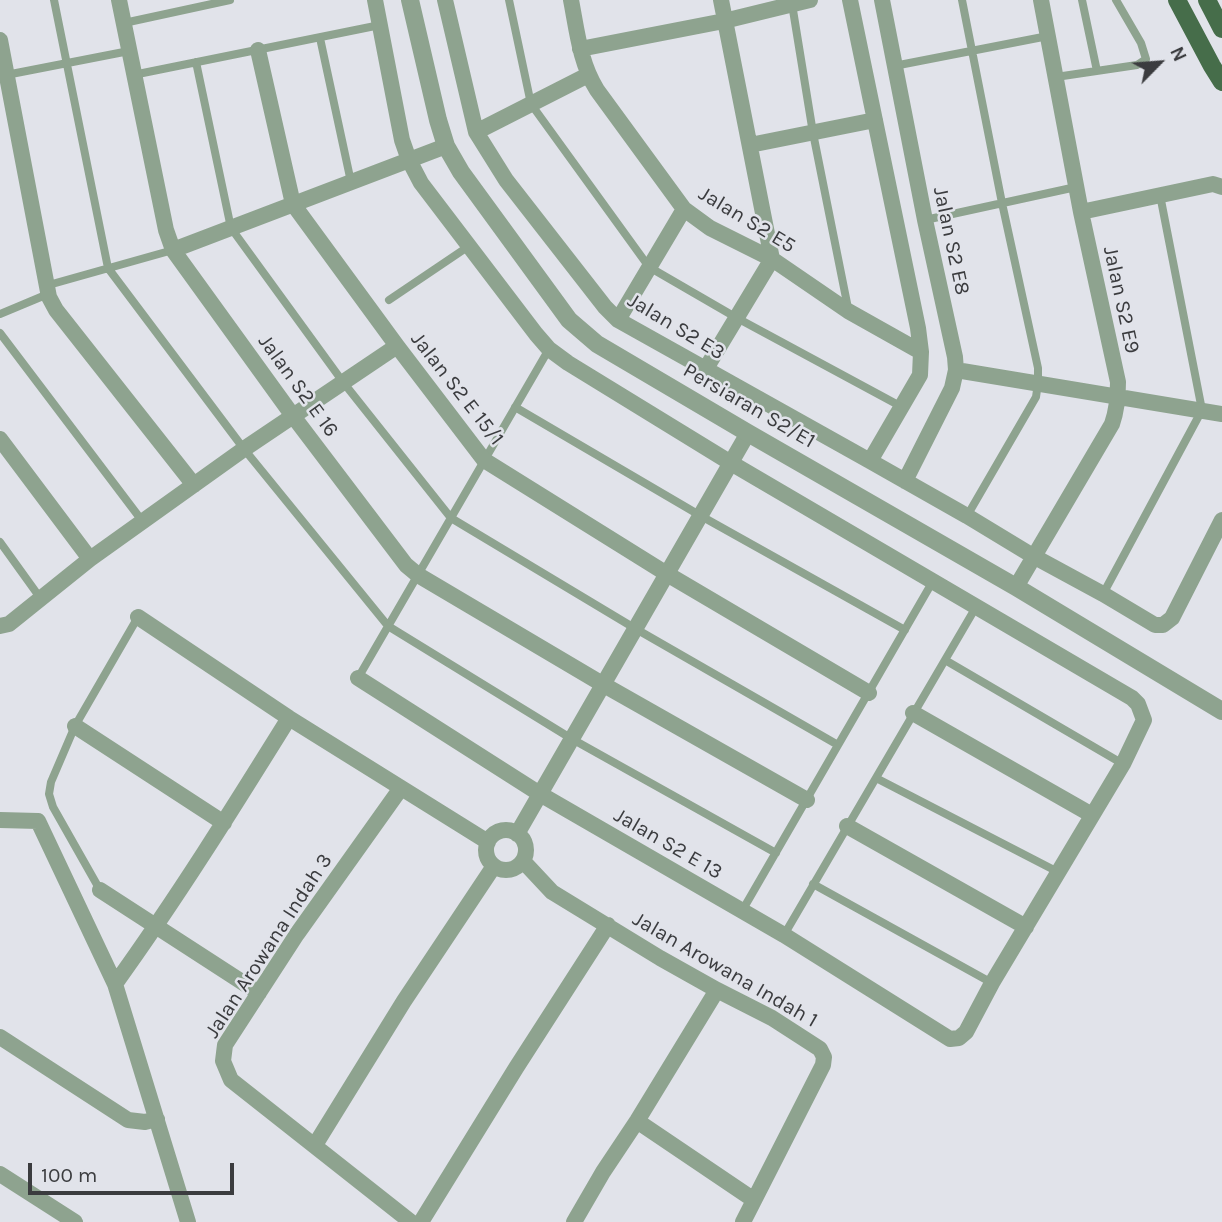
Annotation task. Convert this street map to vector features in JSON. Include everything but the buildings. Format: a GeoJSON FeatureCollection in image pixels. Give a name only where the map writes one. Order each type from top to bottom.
{"type":"FeatureCollection","features":[{"type":"Feature","properties":{"kind":"main road"},"geometry":{"type":"LineString","coordinates":[[1177,0],[1222,82]]}},
{"type":"Feature","properties":{"kind":"main road"},"geometry":{"type":"LineString","coordinates":[[1207,0],[1222,29]]}},
{"type":"Feature","properties":{"kind":"street","name":"Jalan S2 E 16"},"geometry":{"type":"LineString","coordinates":[[119,0],[166,230],[173,250],[293,416],[406,565],[418,575],[604,685],[807,800]]}},
{"type":"Feature","properties":{"kind":"street"},"geometry":{"type":"LineString","coordinates":[[375,0],[402,140],[409,160],[421,183],[549,349],[731,463],[1132,698],[1138,704],[1144,720],[1123,764],[992,983]]}},
{"type":"Feature","properties":{"kind":"street","name":"Persiaran S2/E1"},"geometry":{"type":"LineString","coordinates":[[410,0],[446,146],[461,172],[569,320],[597,344],[1016,587],[1222,711]]}},
{"type":"Feature","properties":{"kind":"street","name":"Jalan S2 E3"},"geometry":{"type":"LineString","coordinates":[[444,0],[476,132],[506,180],[618,320],[1155,625],[1163,625],[1172,618],[1222,520]]}},
{"type":"Feature","properties":{"kind":"street","name":"Jalan S2 E5"},"geometry":{"type":"LineString","coordinates":[[571,0],[588,75],[684,209],[710,228],[772,259],[848,311],[921,352]]}},
{"type":"Feature","properties":{"kind":"street"},"geometry":{"type":"LineString","coordinates":[[705,370],[772,259],[721,0]]}},
{"type":"Feature","properties":{"kind":"street"},"geometry":{"type":"LineString","coordinates":[[580,49],[724,21],[810,0]]}},
{"type":"Feature","properties":{"kind":"street"},"geometry":{"type":"LineString","coordinates":[[850,0],[921,352],[920,375],[870,461]]}},
{"type":"Feature","properties":{"kind":"street","name":"Jalan S2 E8"},"geometry":{"type":"LineString","coordinates":[[882,0],[956,370],[953,388],[905,481]]}},
{"type":"Feature","properties":{"kind":"street","name":"Jalan S2 E9"},"geometry":{"type":"LineString","coordinates":[[1016,587],[1112,424],[1118,396],[1118,382],[1081,212],[1041,0]]}},
{"type":"Feature","properties":{"kind":"street"},"geometry":{"type":"LineString","coordinates":[[0,40],[3,75],[47,290],[56,310],[194,485]]}},
{"type":"Feature","properties":{"kind":"street"},"geometry":{"type":"LineString","coordinates":[[258,50],[293,204]]}},
{"type":"Feature","properties":{"kind":"street"},"geometry":{"type":"LineString","coordinates":[[476,132],[588,75]]}},
{"type":"Feature","properties":{"kind":"street"},"geometry":{"type":"LineString","coordinates":[[750,145],[875,120]]}},
{"type":"Feature","properties":{"kind":"street"},"geometry":{"type":"LineString","coordinates":[[173,250],[446,146]]}},
{"type":"Feature","properties":{"kind":"street"},"geometry":{"type":"LineString","coordinates":[[1081,212],[1213,184],[1222,187]]}},
{"type":"Feature","properties":{"kind":"street","name":"Jalan S2 E 15/1"},"geometry":{"type":"LineString","coordinates":[[293,204],[484,460],[667,574],[869,693]]}},
{"type":"Feature","properties":{"kind":"street"},"geometry":{"type":"LineString","coordinates":[[618,320],[684,209]]}},
{"type":"Feature","properties":{"kind":"street"},"geometry":{"type":"LineString","coordinates":[[0,626],[9,624],[90,559],[244,449],[397,346]]}},
{"type":"Feature","properties":{"kind":"street"},"geometry":{"type":"LineString","coordinates":[[956,370],[1222,414]]}},
{"type":"Feature","properties":{"kind":"street"},"geometry":{"type":"LineString","coordinates":[[517,834],[748,433]]}},
{"type":"Feature","properties":{"kind":"street"},"geometry":{"type":"LineString","coordinates":[[0,439],[90,559]]}},
{"type":"Feature","properties":{"kind":"street"},"geometry":{"type":"LineString","coordinates":[[138,617],[289,718],[488,842]]}},
{"type":"Feature","properties":{"kind":"street","name":"Jalan S2 E 13"},"geometry":{"type":"LineString","coordinates":[[358,678],[540,794],[784,935],[950,1039],[959,1038],[966,1032],[992,983]]}},
{"type":"Feature","properties":{"kind":"street"},"geometry":{"type":"LineString","coordinates":[[913,713],[1092,816]]}},
{"type":"Feature","properties":{"kind":"street"},"geometry":{"type":"LineString","coordinates":[[115,984],[156,927],[289,718]]}},
{"type":"Feature","properties":{"kind":"street"},"geometry":{"type":"LineString","coordinates":[[75,726],[224,823]]}},
{"type":"Feature","properties":{"kind":"street","name":"Jalan Arowana Indah 3"},"geometry":{"type":"LineString","coordinates":[[401,788],[305,923],[225,1045],[223,1061],[231,1080],[411,1222]]}},
{"type":"Feature","properties":{"kind":"street"},"geometry":{"type":"LineString","coordinates":[[0,820],[38,821],[115,984],[187,1222]]}},
{"type":"Feature","properties":{"kind":"street"},"geometry":{"type":"LineString","coordinates":[[847,826],[1026,927]]}},
{"type":"Feature","properties":{"kind":"street"},"geometry":{"type":"LineString","coordinates":[[509,830],[517,834],[524,841],[526,848],[523,861],[513,869],[494,866],[487,855],[488,842],[503,831],[509,830]]}},
{"type":"Feature","properties":{"kind":"street","name":"Jalan Arowana Indah 1"},"geometry":{"type":"LineString","coordinates":[[523,861],[552,892],[660,958],[772,1018],[820,1049],[824,1057],[823,1065],[743,1222]]}},
{"type":"Feature","properties":{"kind":"street"},"geometry":{"type":"LineString","coordinates":[[315,1145],[404,1001],[494,866]]}},
{"type":"Feature","properties":{"kind":"street"},"geometry":{"type":"LineString","coordinates":[[100,890],[259,993]]}},
{"type":"Feature","properties":{"kind":"street"},"geometry":{"type":"LineString","coordinates":[[421,1222],[608,925]]}},
{"type":"Feature","properties":{"kind":"street"},"geometry":{"type":"LineString","coordinates":[[574,1222],[717,990]]}},
{"type":"Feature","properties":{"kind":"street"},"geometry":{"type":"LineString","coordinates":[[0,1037],[128,1119],[145,1122],[157,1119]]}},
{"type":"Feature","properties":{"kind":"street"},"geometry":{"type":"LineString","coordinates":[[637,1121],[754,1200]]}},
{"type":"Feature","properties":{"kind":"street"},"geometry":{"type":"LineString","coordinates":[[0,1174],[75,1222]]}},
{"type":"Feature","properties":{"kind":"lane"},"geometry":{"type":"LineString","coordinates":[[54,0],[108,268],[244,449],[388,626],[572,740],[776,853]]}},
{"type":"Feature","properties":{"kind":"lane"},"geometry":{"type":"LineString","coordinates":[[124,23],[186,5],[230,0]]}},
{"type":"Feature","properties":{"kind":"lane"},"geometry":{"type":"LineString","coordinates":[[509,0],[531,104],[649,267],[902,407]]}},
{"type":"Feature","properties":{"kind":"lane"},"geometry":{"type":"LineString","coordinates":[[962,0],[1038,368],[1036,397],[967,516]]}},
{"type":"Feature","properties":{"kind":"lane"},"geometry":{"type":"LineString","coordinates":[[1082,0],[1097,71]]}},
{"type":"Feature","properties":{"kind":"lane"},"geometry":{"type":"LineString","coordinates":[[1056,76],[1136,65],[1146,59],[1116,0]]}},
{"type":"Feature","properties":{"kind":"lane"},"geometry":{"type":"LineString","coordinates":[[792,4],[813,133],[848,311]]}},
{"type":"Feature","properties":{"kind":"lane"},"geometry":{"type":"LineString","coordinates":[[133,75],[380,26]]}},
{"type":"Feature","properties":{"kind":"lane"},"geometry":{"type":"LineString","coordinates":[[894,66],[1048,36]]}},
{"type":"Feature","properties":{"kind":"lane"},"geometry":{"type":"LineString","coordinates":[[320,38],[351,182]]}},
{"type":"Feature","properties":{"kind":"lane"},"geometry":{"type":"LineString","coordinates":[[3,75],[129,51]]}},
{"type":"Feature","properties":{"kind":"lane"},"geometry":{"type":"LineString","coordinates":[[196,62],[231,228],[343,382],[451,518],[636,629],[838,745]]}},
{"type":"Feature","properties":{"kind":"lane"},"geometry":{"type":"LineString","coordinates":[[925,220],[1076,187]]}},
{"type":"Feature","properties":{"kind":"lane"},"geometry":{"type":"LineString","coordinates":[[1103,594],[1202,410],[1160,195]]}},
{"type":"Feature","properties":{"kind":"lane"},"geometry":{"type":"LineString","coordinates":[[389,300],[469,246]]}},
{"type":"Feature","properties":{"kind":"lane"},"geometry":{"type":"LineString","coordinates":[[0,314],[47,290],[108,268],[173,250]]}},
{"type":"Feature","properties":{"kind":"lane"},"geometry":{"type":"LineString","coordinates":[[0,333],[143,522]]}},
{"type":"Feature","properties":{"kind":"lane"},"geometry":{"type":"LineString","coordinates":[[358,678],[549,349]]}},
{"type":"Feature","properties":{"kind":"lane"},"geometry":{"type":"LineString","coordinates":[[515,407],[701,516],[905,630]]}},
{"type":"Feature","properties":{"kind":"lane"},"geometry":{"type":"LineString","coordinates":[[0,542],[41,599]]}},
{"type":"Feature","properties":{"kind":"lane"},"geometry":{"type":"LineString","coordinates":[[742,911],[933,581]]}},
{"type":"Feature","properties":{"kind":"lane"},"geometry":{"type":"LineString","coordinates":[[784,935],[976,607]]}},
{"type":"Feature","properties":{"kind":"lane"},"geometry":{"type":"LineString","coordinates":[[100,890],[53,807],[49,794],[51,782],[75,726],[138,617]]}},
{"type":"Feature","properties":{"kind":"lane"},"geometry":{"type":"LineString","coordinates":[[945,660],[1123,764]]}},
{"type":"Feature","properties":{"kind":"lane"},"geometry":{"type":"LineString","coordinates":[[876,778],[1058,872]]}},
{"type":"Feature","properties":{"kind":"lane"},"geometry":{"type":"LineString","coordinates":[[813,884],[992,983]]}}]}
